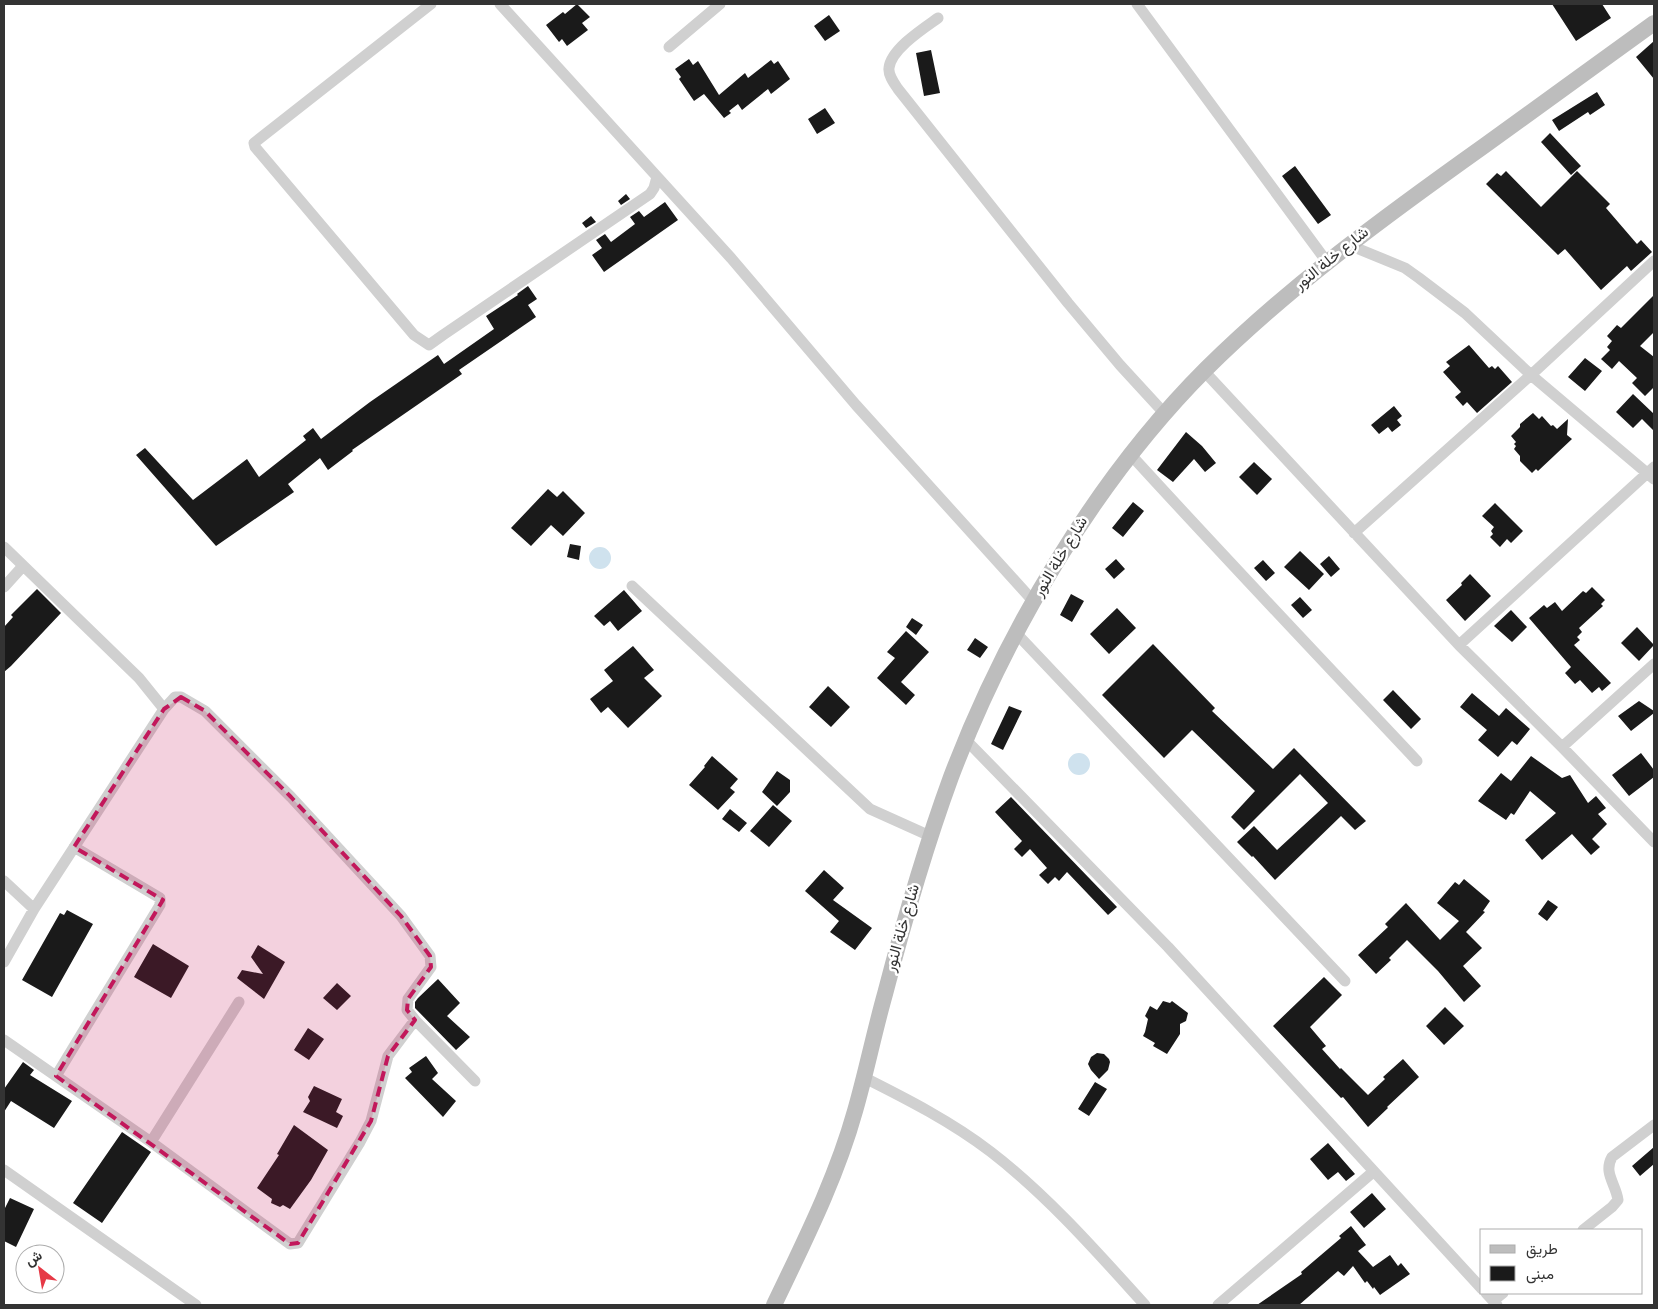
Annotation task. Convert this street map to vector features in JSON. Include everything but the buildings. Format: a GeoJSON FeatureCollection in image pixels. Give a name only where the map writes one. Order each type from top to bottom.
{"type":"FeatureCollection","features":[{"type":"Feature","properties":{"kind":"street"},"geometry":{"type":"LineString","coordinates":[[431,4],[254,143],[255,148],[414,336],[429,345],[650,194],[657,177]]}},
{"type":"Feature","properties":{"kind":"street"},"geometry":{"type":"LineString","coordinates":[[500,4],[731,258],[856,405],[1034,602]]}},
{"type":"Feature","properties":{"kind":"street"},"geometry":{"type":"LineString","coordinates":[[669,46],[720,4]]}},
{"type":"Feature","properties":{"kind":"street"},"geometry":{"type":"LineString","coordinates":[[1137,4],[1327,262]]}},
{"type":"Feature","properties":{"kind":"street"},"geometry":{"type":"LineString","coordinates":[[938,18],[909,40],[894,56],[889,67],[890,76],[894,83],[1068,303],[1120,365],[1165,414]]}},
{"type":"Feature","properties":{"kind":"street","name":"شارع خلة النور"},"geometry":{"type":"LineString","coordinates":[[774,1305],[811,1227],[844,1146],[901,930],[930,836],[966,740],[984,698],[1034,602],[1096,500],[1165,414],[1204,371],[1251,326],[1327,262],[1413,196],[1654,23]]}},
{"type":"Feature","properties":{"kind":"street"},"geometry":{"type":"LineString","coordinates":[[1349,245],[1405,268],[1419,278],[1465,313],[1531,375],[1652,473],[1548,562],[1459,645]]}},
{"type":"Feature","properties":{"kind":"street"},"geometry":{"type":"LineString","coordinates":[[1354,533],[1531,375],[1654,261]]}},
{"type":"Feature","properties":{"kind":"street"},"geometry":{"type":"LineString","coordinates":[[1204,371],[1459,645],[1654,842]]}},
{"type":"Feature","properties":{"kind":"street"},"geometry":{"type":"LineString","coordinates":[[1131,455],[1249,584],[1417,761]]}},
{"type":"Feature","properties":{"kind":"street"},"geometry":{"type":"LineString","coordinates":[[4,547],[139,678],[164,708]]}},
{"type":"Feature","properties":{"kind":"street"},"geometry":{"type":"LineString","coordinates":[[4,586],[23,566]]}},
{"type":"Feature","properties":{"kind":"street"},"geometry":{"type":"LineString","coordinates":[[632,586],[870,809],[930,836]]}},
{"type":"Feature","properties":{"kind":"street"},"geometry":{"type":"LineString","coordinates":[[1017,634],[1345,981]]}},
{"type":"Feature","properties":{"kind":"street"},"geometry":{"type":"LineString","coordinates":[[1562,747],[1654,664]]}},
{"type":"Feature","properties":{"kind":"street"},"geometry":{"type":"LineString","coordinates":[[4,962],[34,909],[164,708],[175,697],[181,697],[205,711],[291,798],[401,916],[430,956],[431,967],[408,999],[408,1010],[415,1020],[475,1081]]}},
{"type":"Feature","properties":{"kind":"street"},"geometry":{"type":"LineString","coordinates":[[966,740],[1168,947],[1373,1172],[1480,1286]]}},
{"type":"Feature","properties":{"kind":"street"},"geometry":{"type":"LineString","coordinates":[[56,1076],[161,901],[160,898],[74,847]]}},
{"type":"Feature","properties":{"kind":"street"},"geometry":{"type":"LineString","coordinates":[[4,881],[34,909]]}},
{"type":"Feature","properties":{"kind":"street"},"geometry":{"type":"LineString","coordinates":[[151,1142],[239,1002]]}},
{"type":"Feature","properties":{"kind":"street"},"geometry":{"type":"LineString","coordinates":[[4,1040],[151,1142],[290,1244],[298,1243],[360,1142],[371,1121],[388,1056],[415,1020]]}},
{"type":"Feature","properties":{"kind":"street"},"geometry":{"type":"LineString","coordinates":[[863,1077],[944,1121],[991,1152],[1024,1180],[1082,1237],[1145,1305]]}},
{"type":"Feature","properties":{"kind":"street"},"geometry":{"type":"LineString","coordinates":[[1584,1229],[1618,1200],[1608,1164],[1612,1157],[1654,1125]]}},
{"type":"Feature","properties":{"kind":"street"},"geometry":{"type":"LineString","coordinates":[[4,1170],[196,1305]]}},
{"type":"Feature","properties":{"kind":"street"},"geometry":{"type":"LineString","coordinates":[[1218,1305],[1373,1172]]}},
{"type":"Feature","properties":{"kind":"highlighted area"},"geometry":{"type":"Polygon","coordinates":[[[181,697],[205,711],[291,797],[401,916],[430,956],[431,967],[408,999],[407,1010],[415,1020],[388,1056],[371,1121],[298,1243],[290,1244],[56,1076],[163,900],[74,847],[164,709],[181,697]]]}},
{"type":"Feature","properties":{"kind":"water"},"geometry":{"type":"Polygon","coordinates":[[[600,547],[608,550],[611,558],[608,566],[600,569],[592,566],[589,558],[592,550],[600,547]]]}},
{"type":"Feature","properties":{"kind":"water"},"geometry":{"type":"Polygon","coordinates":[[[1079,753],[1087,756],[1090,764],[1087,772],[1079,775],[1071,772],[1068,764],[1071,756],[1079,753]]]}}]}
